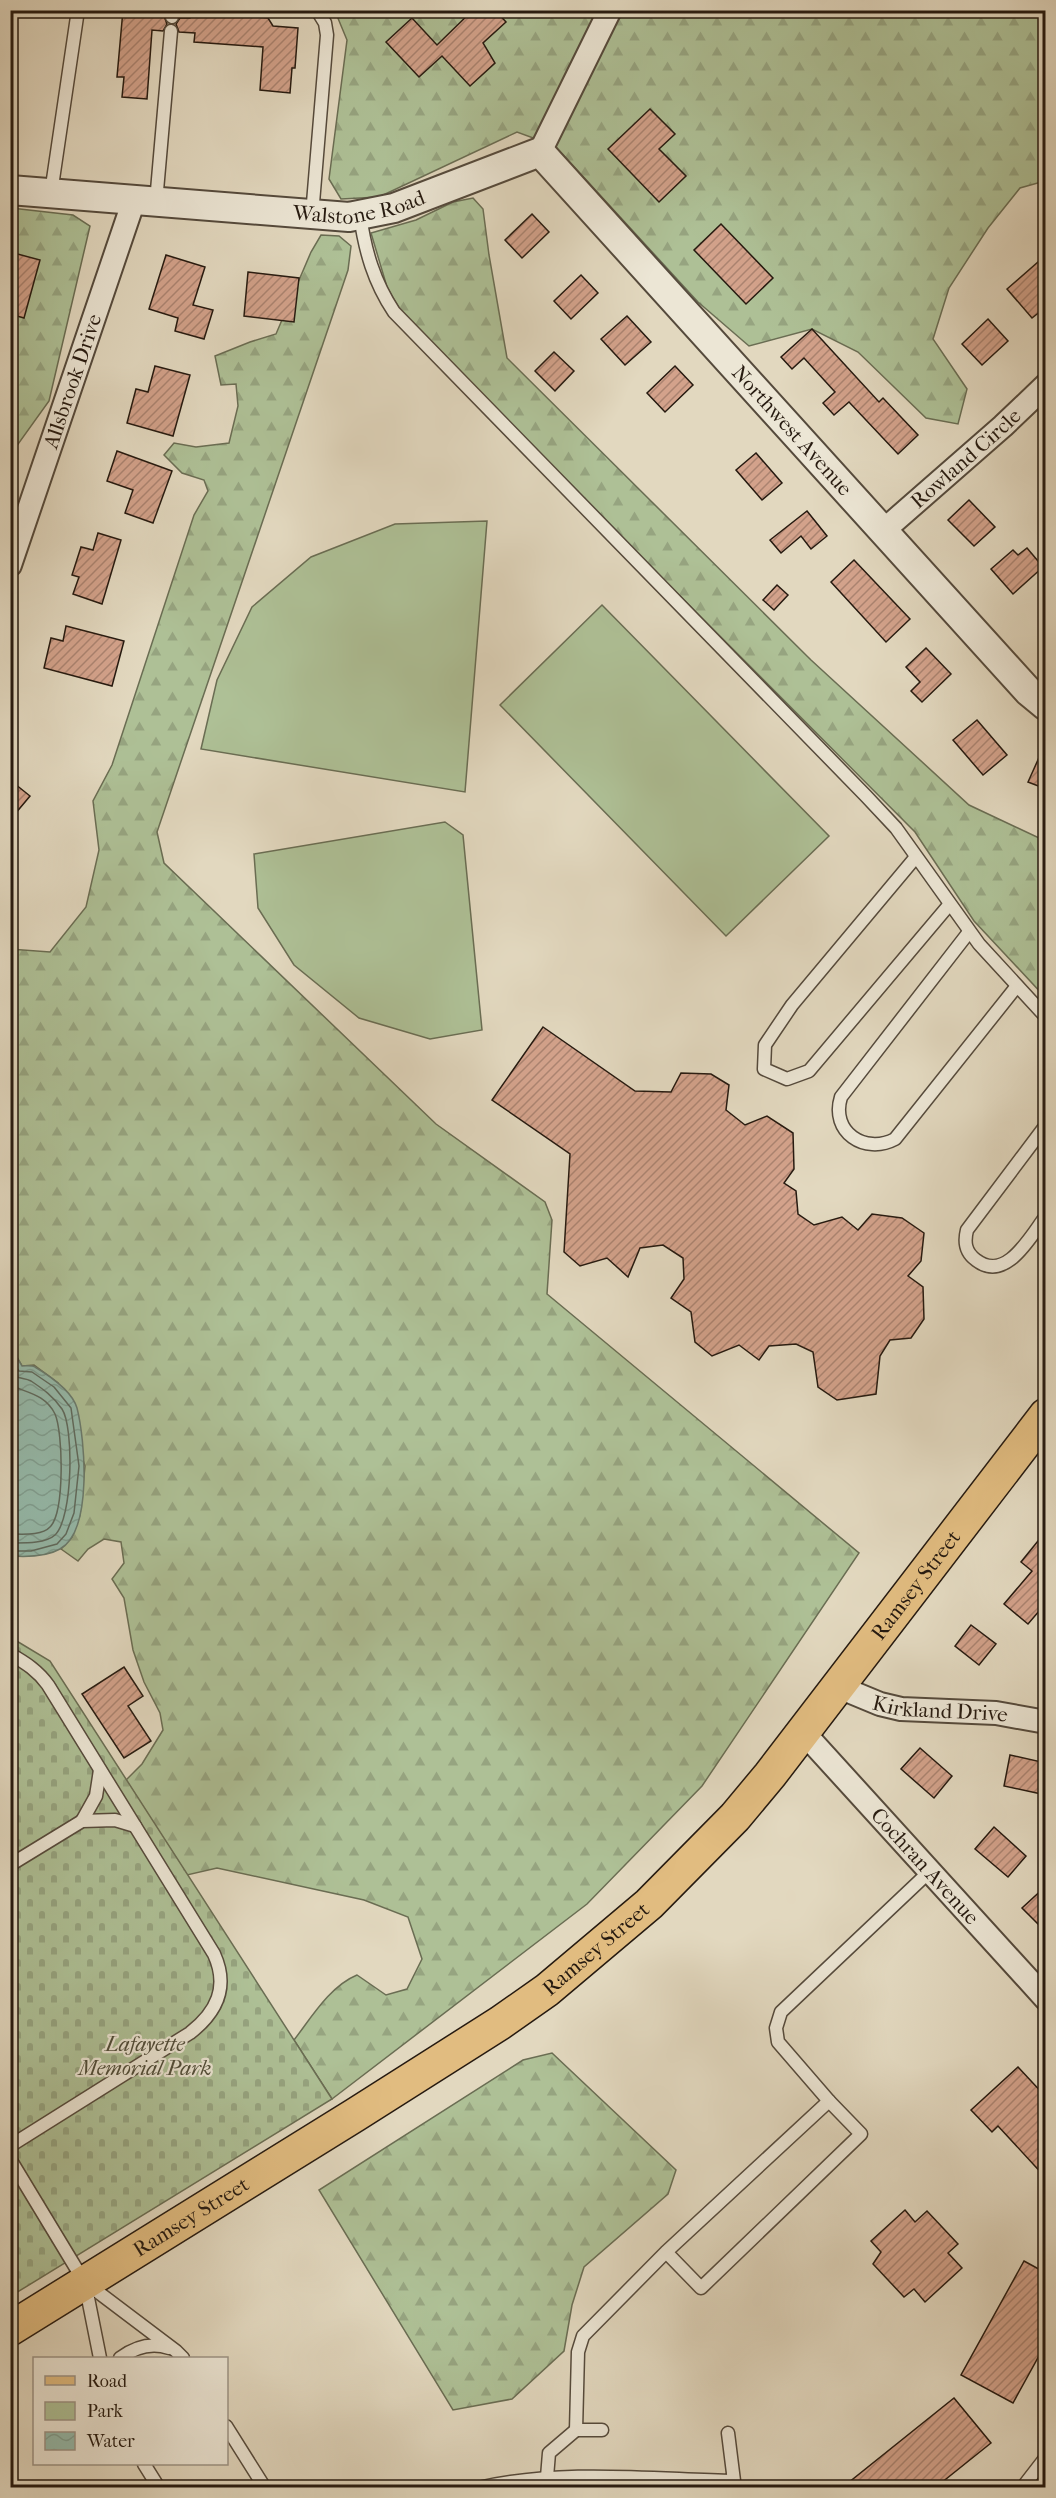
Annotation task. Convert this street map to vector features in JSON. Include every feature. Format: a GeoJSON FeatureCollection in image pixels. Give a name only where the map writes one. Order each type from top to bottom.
{"type":"FeatureCollection","features":[{"type":"Feature","properties":{"kind":"main road","name":"Ramsey Street"},"geometry":{"type":"LineString","coordinates":[[10,2329],[500,2023],[547,1990],[640,1912],[735,1817],[804,1733],[1046,1415]]}},
{"type":"Feature","properties":{"kind":"street"},"geometry":{"type":"LineString","coordinates":[[540,152],[610,10]]}},
{"type":"Feature","properties":{"kind":"street","name":"Walstone Road"},"geometry":{"type":"LineString","coordinates":[[10,190],[349,218],[394,208],[540,152]]}},
{"type":"Feature","properties":{"kind":"street","name":"Northwest Avenue"},"geometry":{"type":"LineString","coordinates":[[540,152],[1029,692],[1046,705]]}},
{"type":"Feature","properties":{"kind":"street","name":"Allsbrook Drive"},"geometry":{"type":"LineString","coordinates":[[10,565],[145,201]]}},
{"type":"Feature","properties":{"kind":"street","name":"Rowland Circle"},"geometry":{"type":"LineString","coordinates":[[883,531],[1003,426],[1046,385]]}},
{"type":"Feature","properties":{"kind":"street","name":"Kirkland Drive"},"geometry":{"type":"LineString","coordinates":[[839,1687],[880,1704],[902,1709],[996,1713],[1046,1722]]}},
{"type":"Feature","properties":{"kind":"street","name":"Cochran Avenue"},"geometry":{"type":"LineString","coordinates":[[804,1733],[1046,1999]]}},
{"type":"Feature","properties":{"kind":"lane"},"geometry":{"type":"LineString","coordinates":[[51,193],[78,10]]}},
{"type":"Feature","properties":{"kind":"lane"},"geometry":{"type":"LineString","coordinates":[[312,214],[327,35],[325,23],[317,10]]}},
{"type":"Feature","properties":{"kind":"lane"},"geometry":{"type":"LineString","coordinates":[[145,201],[171,31]]}},
{"type":"Feature","properties":{"kind":"lane"},"geometry":{"type":"LineString","coordinates":[[360,215],[365,248],[381,292],[394,312],[896,828],[969,932],[1046,1017]]}},
{"type":"Feature","properties":{"kind":"lane"},"geometry":{"type":"LineString","coordinates":[[915,858],[792,1005],[765,1045],[764,1069],[787,1079],[809,1071],[949,905]]}},
{"type":"Feature","properties":{"kind":"lane"},"geometry":{"type":"LineString","coordinates":[[969,932],[841,1097],[838,1107],[839,1119],[844,1131],[868,1143],[884,1145],[895,1139],[1017,986]]}},
{"type":"Feature","properties":{"kind":"lane"},"geometry":{"type":"LineString","coordinates":[[1046,1125],[967,1230],[964,1242],[970,1256],[984,1266],[1000,1266],[1015,1257],[1046,1216]]}},
{"type":"Feature","properties":{"kind":"lane"},"geometry":{"type":"LineString","coordinates":[[10,1654],[41,1675],[214,1954],[219,1964],[222,1986],[205,2021],[190,2033],[10,2146]]}},
{"type":"Feature","properties":{"kind":"lane"},"geometry":{"type":"LineString","coordinates":[[10,1865],[82,1821],[96,1796],[100,1770]]}},
{"type":"Feature","properties":{"kind":"lane"},"geometry":{"type":"LineString","coordinates":[[82,1821],[115,1820],[135,1826]]}},
{"type":"Feature","properties":{"kind":"lane"},"geometry":{"type":"LineString","coordinates":[[666,2252],[701,2288],[861,2134],[778,2042],[776,2028],[781,2012],[930,1872]]}},
{"type":"Feature","properties":{"kind":"lane"},"geometry":{"type":"LineString","coordinates":[[576,2430],[578,2352],[583,2336],[666,2252],[829,2101]]}},
{"type":"Feature","properties":{"kind":"lane"},"geometry":{"type":"LineString","coordinates":[[10,2159],[85,2283],[100,2357]]}},
{"type":"Feature","properties":{"kind":"lane"},"geometry":{"type":"LineString","coordinates":[[85,2283],[179,2355]]}},
{"type":"Feature","properties":{"kind":"lane"},"geometry":{"type":"LineString","coordinates":[[121,2357],[131,2350],[146,2346],[161,2346],[179,2355]]}},
{"type":"Feature","properties":{"kind":"lane"},"geometry":{"type":"LineString","coordinates":[[228,2429],[265,2487]]}},
{"type":"Feature","properties":{"kind":"lane"},"geometry":{"type":"LineString","coordinates":[[547,2477],[549,2453],[576,2430],[602,2430]]}},
{"type":"Feature","properties":{"kind":"lane"},"geometry":{"type":"LineString","coordinates":[[478,2487],[547,2477],[676,2483],[734,2481],[728,2433]]}},
{"type":"Feature","properties":{"kind":"lane"},"geometry":{"type":"LineString","coordinates":[[1022,2487],[1046,2457]]}},
{"type":"Feature","properties":{"kind":"lane"},"geometry":{"type":"LineString","coordinates":[[145,2465],[159,2487]]}},
{"type":"Feature","properties":{"kind":"green space"},"geometry":{"type":"Polygon","coordinates":[[[335,11],[1045,11],[1045,181],[1020,188],[988,228],[949,288],[933,339],[967,389],[958,424],[926,418],[858,352],[812,329],[749,346],[698,302],[555,146],[517,132],[379,197],[341,199],[329,179],[347,40],[335,11]]]}},
{"type":"Feature","properties":{"kind":"green space"},"geometry":{"type":"Polygon","coordinates":[[[473,198],[483,209],[507,358],[811,660],[969,805],[1039,838],[1045,838],[1045,997],[974,921],[915,832],[407,322],[387,287],[371,233],[416,220],[453,202],[473,198]]]}},
{"type":"Feature","properties":{"kind":"green space"},"geometry":{"type":"Polygon","coordinates":[[[11,208],[73,215],[90,226],[49,401],[11,454],[11,208]]]}},
{"type":"Feature","properties":{"kind":"green space"},"geometry":{"type":"Polygon","coordinates":[[[321,235],[339,236],[351,246],[348,270],[157,832],[164,863],[436,1124],[545,1202],[552,1220],[547,1294],[859,1553],[702,1786],[587,1904],[332,2099],[294,2040],[330,1995],[347,1980],[357,1975],[386,1995],[407,1989],[422,1959],[408,1917],[364,1900],[217,1868],[187,1875],[126,1780],[142,1764],[163,1730],[160,1713],[144,1682],[133,1650],[124,1598],[112,1579],[124,1563],[121,1542],[104,1539],[88,1549],[78,1561],[61,1549],[72,1537],[80,1515],[85,1466],[58,1383],[34,1365],[22,1366],[15,1354],[10,1307],[10,949],[50,952],[86,907],[99,850],[93,801],[112,765],[194,515],[208,491],[204,480],[182,473],[164,455],[174,443],[196,447],[229,443],[238,406],[236,384],[221,385],[215,356],[276,334],[311,252],[321,235]]]}},
{"type":"Feature","properties":{"kind":"green space"},"geometry":{"type":"Polygon","coordinates":[[[487,521],[465,792],[201,749],[217,680],[252,607],[311,557],[395,524],[487,521]]]}},
{"type":"Feature","properties":{"kind":"green space"},"geometry":{"type":"Polygon","coordinates":[[[602,605],[829,836],[726,936],[500,705],[602,605]]]}},
{"type":"Feature","properties":{"kind":"green space"},"geometry":{"type":"Polygon","coordinates":[[[445,822],[463,835],[482,1030],[430,1039],[359,1018],[294,965],[258,908],[254,854],[445,822]]]}},
{"type":"Feature","properties":{"kind":"green space","name":"Lafayette Memorial Park"},"geometry":{"type":"Polygon","coordinates":[[[10,1637],[50,1661],[332,2099],[11,2296],[10,1637]]]}},
{"type":"Feature","properties":{"kind":"green space"},"geometry":{"type":"Polygon","coordinates":[[[552,2053],[676,2170],[668,2194],[584,2267],[572,2305],[564,2351],[512,2399],[453,2410],[319,2190],[523,2060],[552,2053]]]}},
{"type":"Feature","properties":{"kind":"water"},"geometry":{"type":"Polygon","coordinates":[[[10,1307],[15,1354],[22,1366],[35,1367],[54,1379],[70,1396],[77,1408],[82,1441],[84,1483],[78,1524],[71,1539],[60,1549],[36,1556],[11,1556],[10,1307]]]}},
{"type":"Feature","properties":{"kind":"building"},"geometry":{"type":"Polygon","coordinates":[[[123,10],[156,10],[155,15],[164,16],[167,24],[163,31],[152,30],[147,99],[122,97],[124,77],[117,77],[123,10]]]}},
{"type":"Feature","properties":{"kind":"building"},"geometry":{"type":"Polygon","coordinates":[[[473,10],[495,10],[506,22],[483,43],[495,63],[470,86],[442,56],[419,77],[386,42],[412,18],[437,45],[473,10]]]}},
{"type":"Feature","properties":{"kind":"building"},"geometry":{"type":"Polygon","coordinates":[[[195,11],[268,18],[273,26],[298,28],[295,68],[292,68],[290,93],[260,90],[263,47],[194,42],[195,33],[179,32],[176,24],[180,18],[190,18],[195,11]]]}},
{"type":"Feature","properties":{"kind":"building"},"geometry":{"type":"Polygon","coordinates":[[[650,109],[675,134],[659,149],[686,176],[659,202],[608,149],[650,109]]]}},
{"type":"Feature","properties":{"kind":"building"},"geometry":{"type":"Polygon","coordinates":[[[532,214],[549,232],[522,258],[505,240],[532,214]]]}},
{"type":"Feature","properties":{"kind":"building"},"geometry":{"type":"Polygon","coordinates":[[[721,224],[773,278],[746,304],[694,250],[721,224]]]}},
{"type":"Feature","properties":{"kind":"building"},"geometry":{"type":"Polygon","coordinates":[[[10,252],[40,260],[24,318],[10,314],[10,252]]]}},
{"type":"Feature","properties":{"kind":"building"},"geometry":{"type":"Polygon","coordinates":[[[166,255],[205,267],[193,305],[213,310],[204,339],[175,331],[178,318],[149,309],[166,255]]]}},
{"type":"Feature","properties":{"kind":"building"},"geometry":{"type":"Polygon","coordinates":[[[1046,255],[1046,307],[1032,318],[1007,289],[1046,255]]]}},
{"type":"Feature","properties":{"kind":"building"},"geometry":{"type":"Polygon","coordinates":[[[248,272],[299,278],[294,322],[244,316],[248,272]]]}},
{"type":"Feature","properties":{"kind":"building"},"geometry":{"type":"Polygon","coordinates":[[[581,275],[598,293],[571,319],[554,301],[581,275]]]}},
{"type":"Feature","properties":{"kind":"building"},"geometry":{"type":"Polygon","coordinates":[[[627,316],[651,342],[625,365],[601,339],[627,316]]]}},
{"type":"Feature","properties":{"kind":"building"},"geometry":{"type":"Polygon","coordinates":[[[988,319],[1008,341],[982,365],[962,344],[988,319]]]}},
{"type":"Feature","properties":{"kind":"building"},"geometry":{"type":"Polygon","coordinates":[[[812,329],[879,402],[883,398],[918,435],[898,454],[849,402],[834,415],[823,403],[835,392],[804,358],[792,369],[781,357],[812,329]]]}},
{"type":"Feature","properties":{"kind":"building"},"geometry":{"type":"Polygon","coordinates":[[[554,352],[574,371],[555,391],[535,371],[554,352]]]}},
{"type":"Feature","properties":{"kind":"building"},"geometry":{"type":"Polygon","coordinates":[[[155,366],[190,375],[173,436],[127,423],[136,389],[148,392],[155,366]]]}},
{"type":"Feature","properties":{"kind":"building"},"geometry":{"type":"Polygon","coordinates":[[[675,366],[693,385],[665,412],[647,393],[675,366]]]}},
{"type":"Feature","properties":{"kind":"building"},"geometry":{"type":"Polygon","coordinates":[[[117,451],[172,471],[153,523],[125,513],[133,490],[107,481],[117,451]]]}},
{"type":"Feature","properties":{"kind":"building"},"geometry":{"type":"Polygon","coordinates":[[[756,453],[782,483],[762,500],[736,470],[756,453]]]}},
{"type":"Feature","properties":{"kind":"building"},"geometry":{"type":"Polygon","coordinates":[[[969,500],[995,527],[974,546],[948,520],[969,500]]]}},
{"type":"Feature","properties":{"kind":"building"},"geometry":{"type":"Polygon","coordinates":[[[807,511],[827,536],[811,549],[801,536],[781,553],[770,540],[807,511]]]}},
{"type":"Feature","properties":{"kind":"building"},"geometry":{"type":"Polygon","coordinates":[[[98,533],[121,540],[102,604],[73,594],[79,577],[72,575],[81,547],[93,550],[98,533]]]}},
{"type":"Feature","properties":{"kind":"building"},"geometry":{"type":"Polygon","coordinates":[[[1027,548],[1043,567],[1013,594],[991,569],[1013,550],[1018,555],[1027,548]]]}},
{"type":"Feature","properties":{"kind":"building"},"geometry":{"type":"Polygon","coordinates":[[[854,560],[910,619],[886,642],[831,582],[854,560]]]}},
{"type":"Feature","properties":{"kind":"building"},"geometry":{"type":"Polygon","coordinates":[[[777,585],[788,595],[774,610],[763,600],[777,585]]]}},
{"type":"Feature","properties":{"kind":"building"},"geometry":{"type":"Polygon","coordinates":[[[66,626],[124,641],[112,686],[44,668],[51,638],[63,641],[66,626]]]}},
{"type":"Feature","properties":{"kind":"building"},"geometry":{"type":"Polygon","coordinates":[[[926,648],[951,674],[922,702],[911,691],[920,682],[906,667],[926,648]]]}},
{"type":"Feature","properties":{"kind":"building"},"geometry":{"type":"Polygon","coordinates":[[[977,720],[1007,755],[983,775],[953,740],[977,720]]]}},
{"type":"Feature","properties":{"kind":"building"},"geometry":{"type":"Polygon","coordinates":[[[1046,742],[1046,789],[1028,782],[1046,742]]]}},
{"type":"Feature","properties":{"kind":"building"},"geometry":{"type":"Polygon","coordinates":[[[10,780],[30,796],[10,820],[10,780]]]}},
{"type":"Feature","properties":{"kind":"building"},"geometry":{"type":"Polygon","coordinates":[[[543,1027],[635,1091],[671,1092],[681,1073],[711,1074],[729,1085],[726,1110],[745,1125],[767,1116],[793,1133],[794,1169],[784,1183],[796,1191],[798,1214],[814,1225],[842,1217],[858,1230],[872,1214],[902,1218],[924,1233],[921,1261],[908,1276],[923,1287],[924,1319],[911,1338],[890,1340],[880,1356],[876,1394],[837,1400],[818,1387],[813,1352],[796,1344],[769,1346],[759,1360],[739,1345],[712,1356],[695,1342],[691,1312],[671,1298],[684,1279],[683,1258],[663,1245],[640,1248],[628,1277],[607,1258],[580,1266],[564,1252],[570,1154],[492,1100],[543,1027]]]}},
{"type":"Feature","properties":{"kind":"building"},"geometry":{"type":"Polygon","coordinates":[[[1046,1531],[1046,1603],[1028,1624],[1004,1604],[1032,1571],[1021,1562],[1046,1531]]]}},
{"type":"Feature","properties":{"kind":"building"},"geometry":{"type":"Polygon","coordinates":[[[971,1625],[996,1644],[979,1665],[955,1646],[971,1625]]]}},
{"type":"Feature","properties":{"kind":"building"},"geometry":{"type":"Polygon","coordinates":[[[124,1667],[143,1696],[128,1706],[151,1741],[124,1758],[82,1694],[124,1667]]]}},
{"type":"Feature","properties":{"kind":"building"},"geometry":{"type":"Polygon","coordinates":[[[920,1748],[952,1776],[934,1798],[901,1769],[920,1748]]]}},
{"type":"Feature","properties":{"kind":"building"},"geometry":{"type":"Polygon","coordinates":[[[1010,1755],[1046,1763],[1046,1795],[1004,1786],[1010,1755]]]}},
{"type":"Feature","properties":{"kind":"building"},"geometry":{"type":"Polygon","coordinates":[[[994,1827],[1026,1856],[1008,1877],[975,1849],[994,1827]]]}},
{"type":"Feature","properties":{"kind":"building"},"geometry":{"type":"Polygon","coordinates":[[[1046,1886],[1046,1932],[1022,1908],[1046,1886]]]}},
{"type":"Feature","properties":{"kind":"building"},"geometry":{"type":"Polygon","coordinates":[[[1018,2067],[1046,2097],[1046,2178],[998,2126],[992,2132],[971,2110],[1018,2067]]]}},
{"type":"Feature","properties":{"kind":"building"},"geometry":{"type":"Polygon","coordinates":[[[905,2210],[915,2222],[927,2211],[958,2244],[948,2253],[962,2268],[925,2302],[914,2289],[904,2297],[873,2264],[881,2252],[871,2241],[905,2210]]]}},
{"type":"Feature","properties":{"kind":"building"},"geometry":{"type":"Polygon","coordinates":[[[1024,2261],[1046,2273],[1046,2343],[1013,2403],[961,2375],[1024,2261]]]}},
{"type":"Feature","properties":{"kind":"building"},"geometry":{"type":"Polygon","coordinates":[[[954,2398],[991,2443],[936,2487],[843,2487],[954,2398]]]}}]}
